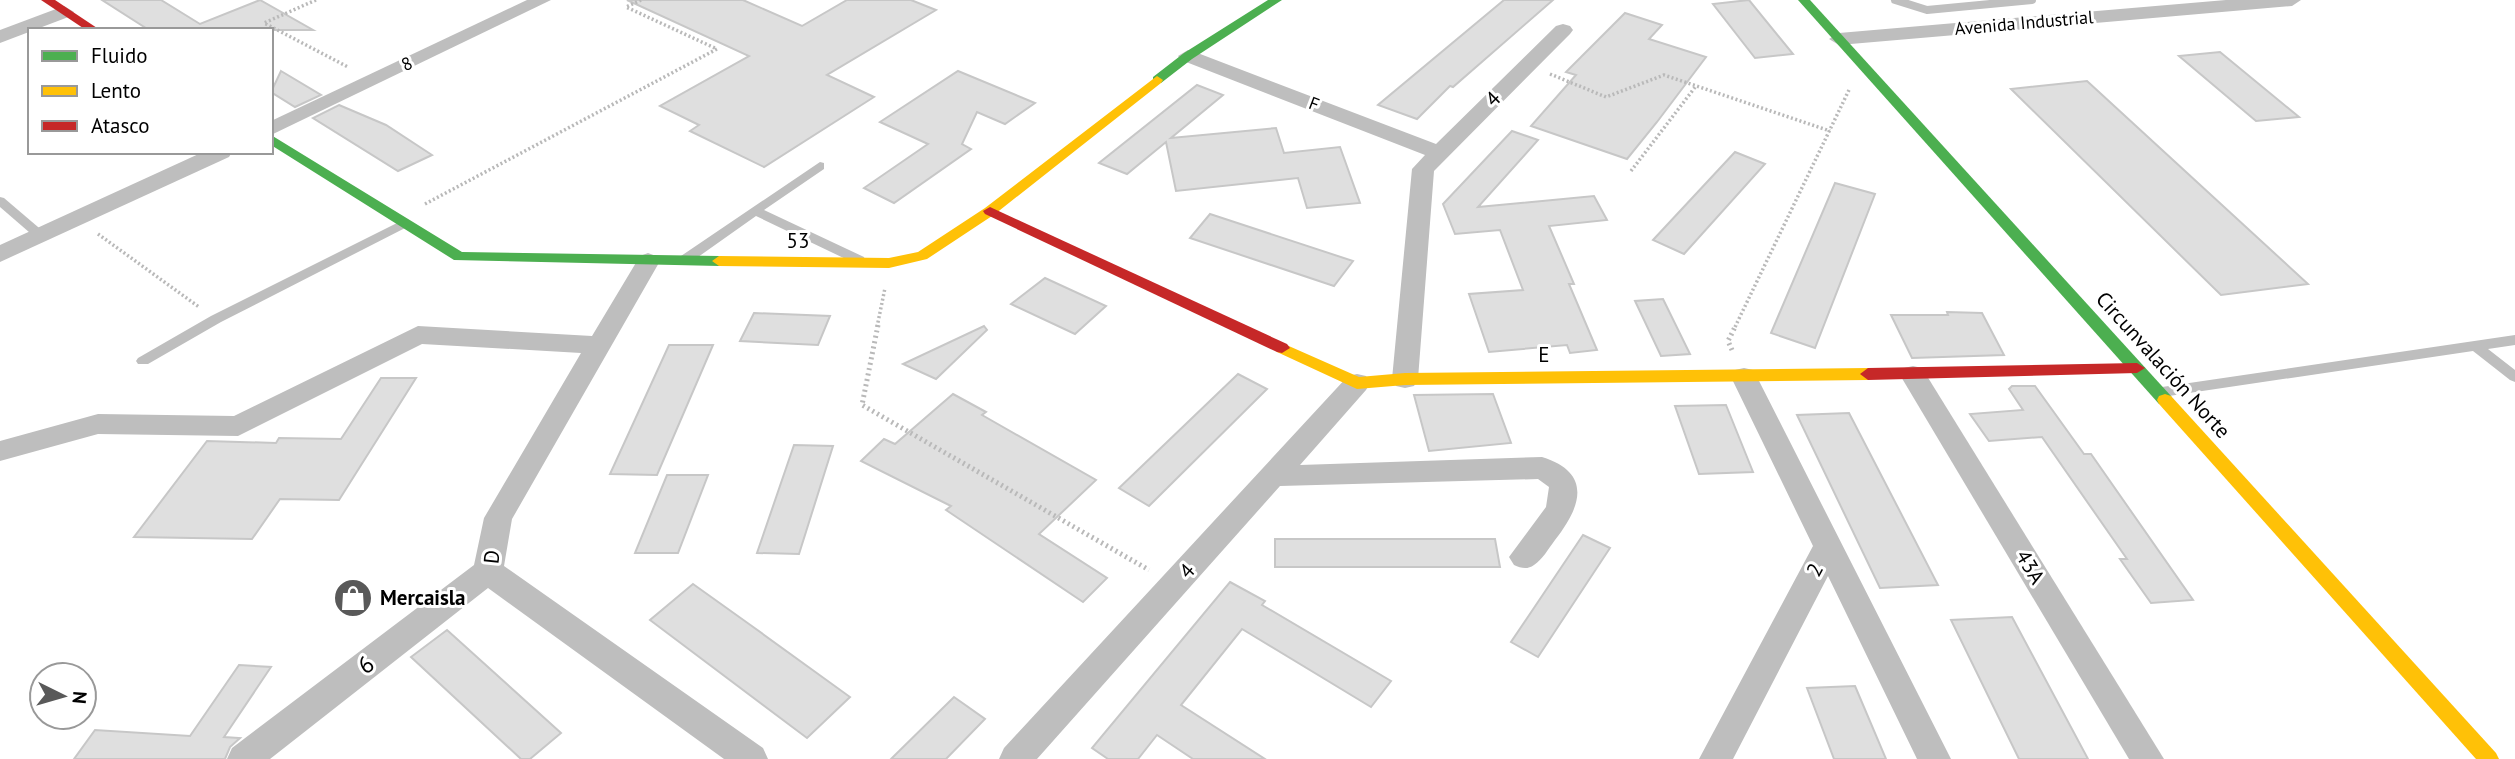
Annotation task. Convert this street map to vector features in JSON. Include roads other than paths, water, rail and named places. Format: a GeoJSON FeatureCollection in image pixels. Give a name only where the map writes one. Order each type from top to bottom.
{"type":"FeatureCollection","features":[{"type":"Feature","properties":{"kind":"street"},"geometry":{"type":"LineString","coordinates":[[47,0],[91,28]]}},
{"type":"Feature","properties":{"kind":"street","name":"8"},"geometry":{"type":"LineString","coordinates":[[273,128],[542,0]]}},
{"type":"Feature","properties":{"kind":"street","name":"53"},"geometry":{"type":"LineString","coordinates":[[273,140],[458,257],[889,263],[922,256],[990,211],[1188,56],[1276,0]]}},
{"type":"Feature","properties":{"kind":"street","name":"Circunvalación Norte"},"geometry":{"type":"LineString","coordinates":[[1804,0],[2489,759]]}},
{"type":"Feature","properties":{"kind":"street","name":"Avenida Industrial"},"geometry":{"type":"LineString","coordinates":[[1839,39],[2292,0]]}},
{"type":"Feature","properties":{"kind":"street"},"geometry":{"type":"LineString","coordinates":[[0,37],[64,12]]}},
{"type":"Feature","properties":{"kind":"street","name":"4"},"geometry":{"type":"LineString","coordinates":[[1405,379],[1423,169],[1563,30]]}},
{"type":"Feature","properties":{"kind":"street","name":"F"},"geometry":{"type":"LineString","coordinates":[[1188,56],[1439,153]]}},
{"type":"Feature","properties":{"kind":"street"},"geometry":{"type":"LineString","coordinates":[[0,254],[217,154]]}},
{"type":"Feature","properties":{"kind":"street","name":"E"},"geometry":{"type":"LineString","coordinates":[[990,211],[1357,383],[1405,379],[1913,375],[2137,368]]}},
{"type":"Feature","properties":{"kind":"street","name":"D"},"geometry":{"type":"LineString","coordinates":[[648,261],[498,519],[488,571],[751,759]]}},
{"type":"Feature","properties":{"kind":"street"},"geometry":{"type":"LineString","coordinates":[[0,452],[98,424],[238,426],[418,335],[601,345]]}},
{"type":"Feature","properties":{"kind":"street","name":"43A"},"geometry":{"type":"LineString","coordinates":[[1913,375],[2147,759]]}},
{"type":"Feature","properties":{"kind":"street","name":"2"},"geometry":{"type":"LineString","coordinates":[[1716,759],[1827,548],[1744,377]]}},
{"type":"Feature","properties":{"kind":"street","name":"4"},"geometry":{"type":"LineString","coordinates":[[1016,759],[1357,383]]}},
{"type":"Feature","properties":{"kind":"street"},"geometry":{"type":"LineString","coordinates":[[1273,476],[1542,468],[1557,473],[1565,486],[1563,506],[1524,556]]}},
{"type":"Feature","properties":{"kind":"street"},"geometry":{"type":"LineString","coordinates":[[1827,548],[1934,759]]}},
{"type":"Feature","properties":{"kind":"street","name":"6"},"geometry":{"type":"LineString","coordinates":[[244,759],[488,571]]}},
{"type":"Feature","properties":{"kind":"lane"},"geometry":{"type":"LineString","coordinates":[[683,262],[820,166]]}},
{"type":"Feature","properties":{"kind":"lane"},"geometry":{"type":"LineString","coordinates":[[0,201],[41,236]]}},
{"type":"Feature","properties":{"kind":"lane"},"geometry":{"type":"LineString","coordinates":[[756,211],[866,263]]}},
{"type":"Feature","properties":{"kind":"lane"},"geometry":{"type":"LineString","coordinates":[[143,361],[216,318],[401,221]]}},
{"type":"Feature","properties":{"kind":"lane"},"geometry":{"type":"LineString","coordinates":[[2161,393],[2515,340]]}},
{"type":"Feature","properties":{"kind":"lane"},"geometry":{"type":"LineString","coordinates":[[2476,346],[2515,377]]}},
{"type":"Feature","properties":{"kind":"waterway"},"geometry":{"type":"LineString","coordinates":[[1895,0],[1927,10],[2032,0]]}},
{"type":"Feature","properties":{"kind":"place","name":"Mercaisla"},"geometry":{"type":"Point","coordinates":[353,598]}}]}
